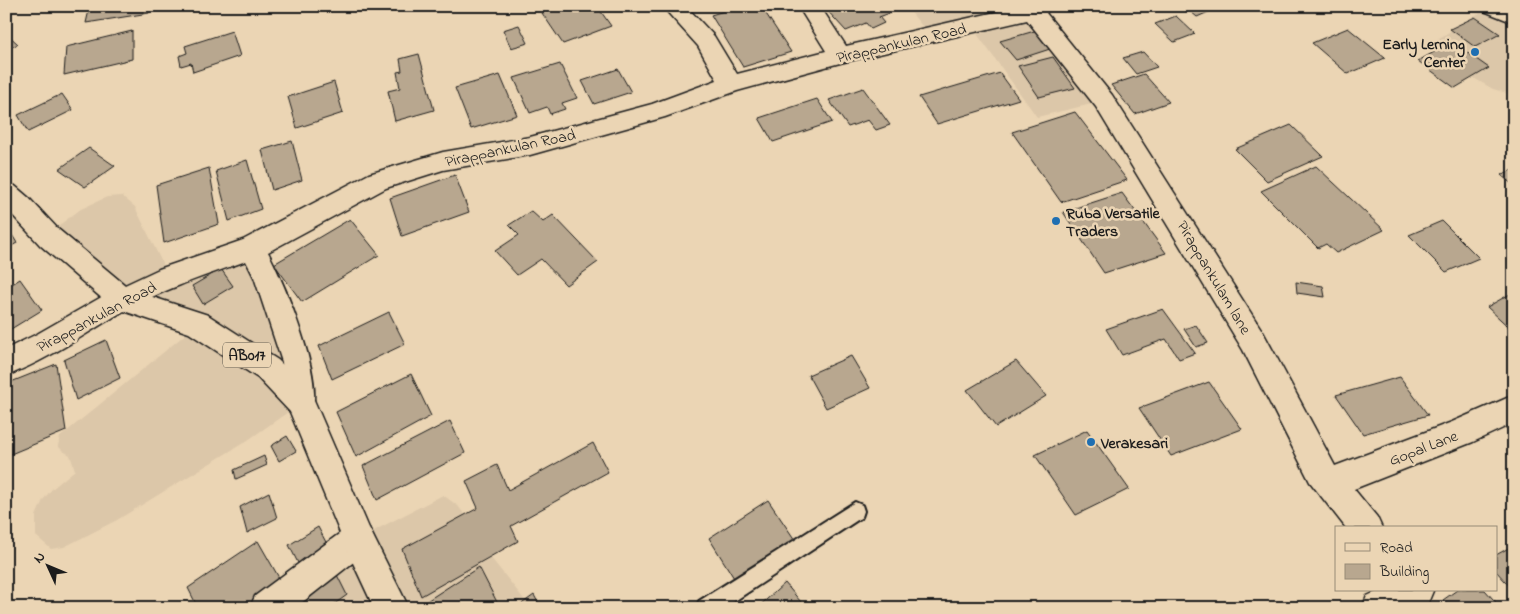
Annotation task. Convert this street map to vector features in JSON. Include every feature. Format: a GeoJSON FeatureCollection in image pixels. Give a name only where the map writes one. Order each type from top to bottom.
{"type":"FeatureCollection","features":[{"type":"Feature","properties":{"kind":"street"},"geometry":{"type":"LineString","coordinates":[[673,6],[706,41],[731,84]]}},
{"type":"Feature","properties":{"kind":"street"},"geometry":{"type":"LineString","coordinates":[[809,6],[840,55]]}},
{"type":"Feature","properties":{"kind":"street"},"geometry":{"type":"LineString","coordinates":[[1492,6],[1514,16]]}},
{"type":"Feature","properties":{"kind":"street","name":"Pirappankulan Road"},"geometry":{"type":"LineString","coordinates":[[6,363],[47,343],[122,299],[169,277],[252,248],[378,181],[443,161],[530,146],[657,111],[731,84],[840,55],[1037,9]]}},
{"type":"Feature","properties":{"kind":"street","name":"Pirappankulam lane"},"geometry":{"type":"LineString","coordinates":[[1037,9],[1104,101],[1176,213],[1253,341],[1321,472],[1364,526]]}},
{"type":"Feature","properties":{"kind":"street","name":"AB017"},"geometry":{"type":"LineString","coordinates":[[6,193],[20,205],[49,238],[122,299],[198,324],[268,369],[300,403],[358,539],[392,608]]}},
{"type":"Feature","properties":{"kind":"street"},"geometry":{"type":"LineString","coordinates":[[252,248],[267,277],[296,362],[300,403]]}},
{"type":"Feature","properties":{"kind":"street","name":"Gopal Lane"},"geometry":{"type":"LineString","coordinates":[[1330,483],[1462,432],[1514,408]]}},
{"type":"Feature","properties":{"kind":"street"},"geometry":{"type":"LineString","coordinates":[[267,608],[358,539]]}},
{"type":"Feature","properties":{"kind":"street"},"geometry":{"type":"LineString","coordinates":[[1379,608],[1412,592]]}},
{"type":"Feature","properties":{"kind":"street"},"geometry":{"type":"LineString","coordinates":[[1417,592],[1429,608]]}},
{"type":"Feature","properties":{"kind":"lane"},"geometry":{"type":"LineString","coordinates":[[706,608],[855,511]]}},
{"type":"Feature","properties":{"kind":"shaded area"},"geometry":{"type":"Polygon","coordinates":[[[906,6],[976,6],[988,21],[1032,11],[1104,101],[1037,117],[972,27],[930,36],[906,6]]]}},
{"type":"Feature","properties":{"kind":"shaded area","name":"Early Lerning Center"},"geometry":{"type":"Polygon","coordinates":[[[1491,6],[1514,16],[1514,95],[1493,89],[1477,80],[1428,45],[1491,6]]]}},
{"type":"Feature","properties":{"kind":"shaded area"},"geometry":{"type":"Polygon","coordinates":[[[122,196],[135,207],[169,277],[252,248],[301,403],[245,442],[117,520],[64,547],[51,549],[36,536],[36,516],[43,500],[52,489],[75,470],[70,455],[58,446],[60,437],[198,324],[122,299],[49,237],[62,223],[81,209],[107,197],[122,196]]]}},
{"type":"Feature","properties":{"kind":"shaded area"},"geometry":{"type":"Polygon","coordinates":[[[443,495],[458,506],[469,520],[483,548],[531,608],[267,608],[358,539],[443,495]]]}},
{"type":"Feature","properties":{"kind":"building"},"geometry":{"type":"Polygon","coordinates":[[[90,6],[150,6],[149,13],[86,23],[90,6]]]}},
{"type":"Feature","properties":{"kind":"building"},"geometry":{"type":"Polygon","coordinates":[[[559,6],[597,6],[611,26],[563,44],[542,13],[559,6]]]}},
{"type":"Feature","properties":{"kind":"building"},"geometry":{"type":"Polygon","coordinates":[[[740,6],[761,6],[791,52],[743,67],[711,15],[740,6]]]}},
{"type":"Feature","properties":{"kind":"building"},"geometry":{"type":"Polygon","coordinates":[[[894,6],[898,10],[879,17],[884,23],[871,29],[866,23],[846,31],[824,7],[894,6]]]}},
{"type":"Feature","properties":{"kind":"building"},"geometry":{"type":"Polygon","coordinates":[[[1184,6],[1222,6],[1197,17],[1184,6]]]}},
{"type":"Feature","properties":{"kind":"building"},"geometry":{"type":"Polygon","coordinates":[[[1176,16],[1195,34],[1174,42],[1155,24],[1176,16]]]}},
{"type":"Feature","properties":{"kind":"building"},"geometry":{"type":"Polygon","coordinates":[[[1475,17],[1500,34],[1475,47],[1450,29],[1475,17]]]}},
{"type":"Feature","properties":{"kind":"building"},"geometry":{"type":"Polygon","coordinates":[[[519,25],[528,43],[511,48],[503,30],[519,25]]]}},
{"type":"Feature","properties":{"kind":"building"},"geometry":{"type":"Polygon","coordinates":[[[1348,28],[1385,58],[1348,74],[1312,43],[1348,28]]]}},
{"type":"Feature","properties":{"kind":"building"},"geometry":{"type":"Polygon","coordinates":[[[1038,30],[1053,48],[1016,60],[1000,41],[1038,30]]]}},
{"type":"Feature","properties":{"kind":"building"},"geometry":{"type":"Polygon","coordinates":[[[132,31],[132,59],[64,75],[66,47],[132,31]]]}},
{"type":"Feature","properties":{"kind":"building"},"geometry":{"type":"Polygon","coordinates":[[[232,31],[240,56],[193,72],[191,63],[181,66],[179,56],[187,53],[185,46],[232,31]]]}},
{"type":"Feature","properties":{"kind":"building"},"geometry":{"type":"Polygon","coordinates":[[[6,33],[18,44],[6,50],[6,33]]]}},
{"type":"Feature","properties":{"kind":"building"},"geometry":{"type":"Polygon","coordinates":[[[1452,42],[1489,68],[1455,88],[1418,61],[1452,42]]]}},
{"type":"Feature","properties":{"kind":"building"},"geometry":{"type":"Polygon","coordinates":[[[1143,52],[1157,67],[1136,74],[1123,58],[1143,52]]]}},
{"type":"Feature","properties":{"kind":"building"},"geometry":{"type":"Polygon","coordinates":[[[419,54],[434,110],[395,121],[388,91],[400,88],[397,72],[402,71],[400,59],[419,54]]]}},
{"type":"Feature","properties":{"kind":"building"},"geometry":{"type":"Polygon","coordinates":[[[1053,57],[1075,88],[1039,97],[1018,66],[1053,57]]]}},
{"type":"Feature","properties":{"kind":"building"},"geometry":{"type":"Polygon","coordinates":[[[560,64],[577,98],[562,103],[565,109],[550,114],[547,107],[530,113],[514,78],[560,64]]]}},
{"type":"Feature","properties":{"kind":"building"},"geometry":{"type":"Polygon","coordinates":[[[618,69],[631,92],[594,104],[582,81],[618,69]]]}},
{"type":"Feature","properties":{"kind":"building"},"geometry":{"type":"Polygon","coordinates":[[[1000,73],[1019,99],[937,124],[919,97],[1000,73]]]}},
{"type":"Feature","properties":{"kind":"building"},"geometry":{"type":"Polygon","coordinates":[[[1144,74],[1169,102],[1135,114],[1111,85],[1144,74]]]}},
{"type":"Feature","properties":{"kind":"building"},"geometry":{"type":"Polygon","coordinates":[[[500,75],[517,115],[471,129],[455,88],[500,75]]]}},
{"type":"Feature","properties":{"kind":"building"},"geometry":{"type":"Polygon","coordinates":[[[334,82],[343,113],[297,128],[288,97],[334,82]]]}},
{"type":"Feature","properties":{"kind":"building"},"geometry":{"type":"Polygon","coordinates":[[[863,88],[890,125],[876,130],[868,120],[848,127],[829,100],[863,88]]]}},
{"type":"Feature","properties":{"kind":"building"},"geometry":{"type":"Polygon","coordinates":[[[62,94],[73,110],[28,132],[18,115],[62,94]]]}},
{"type":"Feature","properties":{"kind":"building"},"geometry":{"type":"Polygon","coordinates":[[[817,99],[832,122],[773,142],[759,118],[817,99]]]}},
{"type":"Feature","properties":{"kind":"building"},"geometry":{"type":"Polygon","coordinates":[[[1075,112],[1127,180],[1061,202],[1012,132],[1075,112]]]}},
{"type":"Feature","properties":{"kind":"building"},"geometry":{"type":"Polygon","coordinates":[[[1291,125],[1323,156],[1267,181],[1235,149],[1291,125]]]}},
{"type":"Feature","properties":{"kind":"building"},"geometry":{"type":"Polygon","coordinates":[[[292,141],[302,180],[272,190],[262,150],[292,141]]]}},
{"type":"Feature","properties":{"kind":"building"},"geometry":{"type":"Polygon","coordinates":[[[89,148],[115,166],[85,187],[59,169],[89,148]]]}},
{"type":"Feature","properties":{"kind":"building"},"geometry":{"type":"Polygon","coordinates":[[[247,160],[261,209],[229,221],[216,171],[247,160]]]}},
{"type":"Feature","properties":{"kind":"building"},"geometry":{"type":"Polygon","coordinates":[[[1316,166],[1384,230],[1336,253],[1326,244],[1318,248],[1261,191],[1316,166]]]}},
{"type":"Feature","properties":{"kind":"building"},"geometry":{"type":"Polygon","coordinates":[[[209,168],[219,224],[164,243],[156,185],[209,168]]]}},
{"type":"Feature","properties":{"kind":"building"},"geometry":{"type":"Polygon","coordinates":[[[1514,169],[1514,186],[1501,175],[1514,169]]]}},
{"type":"Feature","properties":{"kind":"building"},"geometry":{"type":"Polygon","coordinates":[[[455,175],[469,212],[402,236],[390,198],[455,175]]]}},
{"type":"Feature","properties":{"kind":"building"},"geometry":{"type":"Polygon","coordinates":[[[1122,193],[1166,253],[1104,273],[1063,212],[1122,193]]]}},
{"type":"Feature","properties":{"kind":"building"},"geometry":{"type":"Polygon","coordinates":[[[531,211],[543,222],[553,215],[598,262],[566,285],[541,259],[517,275],[495,251],[519,235],[509,225],[531,211]]]}},
{"type":"Feature","properties":{"kind":"building"},"geometry":{"type":"Polygon","coordinates":[[[350,219],[379,255],[302,302],[274,264],[350,219]]]}},
{"type":"Feature","properties":{"kind":"building"},"geometry":{"type":"Polygon","coordinates":[[[1442,221],[1479,258],[1446,272],[1409,235],[1442,221]]]}},
{"type":"Feature","properties":{"kind":"building"},"geometry":{"type":"Polygon","coordinates":[[[9,230],[17,243],[6,249],[6,231],[9,230]]]}},
{"type":"Feature","properties":{"kind":"building"},"geometry":{"type":"Polygon","coordinates":[[[221,269],[233,286],[203,304],[192,286],[221,269]]]}},
{"type":"Feature","properties":{"kind":"building"},"geometry":{"type":"Polygon","coordinates":[[[20,279],[42,310],[6,332],[6,288],[20,279]]]}},
{"type":"Feature","properties":{"kind":"building"},"geometry":{"type":"Polygon","coordinates":[[[1296,282],[1323,286],[1325,297],[1297,293],[1296,282]]]}},
{"type":"Feature","properties":{"kind":"building"},"geometry":{"type":"Polygon","coordinates":[[[1510,294],[1514,298],[1514,332],[1487,307],[1510,294]]]}},
{"type":"Feature","properties":{"kind":"building"},"geometry":{"type":"Polygon","coordinates":[[[1163,309],[1195,353],[1179,359],[1166,339],[1122,355],[1106,329],[1163,309]]]}},
{"type":"Feature","properties":{"kind":"building"},"geometry":{"type":"Polygon","coordinates":[[[389,312],[405,344],[332,379],[319,346],[389,312]]]}},
{"type":"Feature","properties":{"kind":"building"},"geometry":{"type":"Polygon","coordinates":[[[1196,325],[1208,343],[1196,347],[1184,329],[1196,325]]]}},
{"type":"Feature","properties":{"kind":"building"},"geometry":{"type":"Polygon","coordinates":[[[106,340],[120,378],[76,400],[64,360],[106,340]]]}},
{"type":"Feature","properties":{"kind":"building"},"geometry":{"type":"Polygon","coordinates":[[[851,356],[870,388],[826,408],[808,375],[851,356]]]}},
{"type":"Feature","properties":{"kind":"building"},"geometry":{"type":"Polygon","coordinates":[[[1016,361],[1046,396],[996,427],[967,390],[1016,361]]]}},
{"type":"Feature","properties":{"kind":"building"},"geometry":{"type":"Polygon","coordinates":[[[56,364],[66,431],[6,456],[6,384],[56,364]]]}},
{"type":"Feature","properties":{"kind":"building"},"geometry":{"type":"Polygon","coordinates":[[[411,374],[431,416],[356,457],[336,412],[411,374]]]}},
{"type":"Feature","properties":{"kind":"building"},"geometry":{"type":"Polygon","coordinates":[[[1400,377],[1428,415],[1363,434],[1336,395],[1400,377]]]}},
{"type":"Feature","properties":{"kind":"building"},"geometry":{"type":"Polygon","coordinates":[[[1209,382],[1242,429],[1171,456],[1139,408],[1209,382]]]}},
{"type":"Feature","properties":{"kind":"building"},"geometry":{"type":"Polygon","coordinates":[[[450,421],[465,453],[377,500],[363,466],[450,421]]]}},
{"type":"Feature","properties":{"kind":"building"},"geometry":{"type":"Polygon","coordinates":[[[1087,430],[1129,489],[1076,515],[1035,455],[1087,430]]]}},
{"type":"Feature","properties":{"kind":"building"},"geometry":{"type":"Polygon","coordinates":[[[287,436],[296,451],[279,461],[271,446],[287,436]]]}},
{"type":"Feature","properties":{"kind":"building"},"geometry":{"type":"Polygon","coordinates":[[[593,443],[608,472],[511,526],[518,541],[421,596],[402,549],[478,508],[466,481],[497,465],[508,490],[593,443]]]}},
{"type":"Feature","properties":{"kind":"building"},"geometry":{"type":"Polygon","coordinates":[[[264,456],[267,465],[236,479],[234,470],[264,456]]]}},
{"type":"Feature","properties":{"kind":"building"},"geometry":{"type":"Polygon","coordinates":[[[269,492],[277,518],[247,533],[240,507],[269,492]]]}},
{"type":"Feature","properties":{"kind":"building"},"geometry":{"type":"Polygon","coordinates":[[[768,500],[797,543],[737,583],[709,538],[768,500]]]}},
{"type":"Feature","properties":{"kind":"building"},"geometry":{"type":"Polygon","coordinates":[[[318,527],[328,546],[299,565],[289,545],[318,527]]]}},
{"type":"Feature","properties":{"kind":"building"},"geometry":{"type":"Polygon","coordinates":[[[258,541],[282,583],[247,608],[198,608],[188,588],[258,541]]]}},
{"type":"Feature","properties":{"kind":"building"},"geometry":{"type":"Polygon","coordinates":[[[1514,545],[1514,591],[1498,573],[1498,554],[1514,545]]]}},
{"type":"Feature","properties":{"kind":"building"},"geometry":{"type":"Polygon","coordinates":[[[333,567],[347,595],[329,608],[286,608],[333,567]]]}},
{"type":"Feature","properties":{"kind":"building"},"geometry":{"type":"Polygon","coordinates":[[[479,567],[500,608],[416,608],[479,567]]]}},
{"type":"Feature","properties":{"kind":"building"},"geometry":{"type":"Polygon","coordinates":[[[785,583],[806,608],[757,608],[785,583]]]}},
{"type":"Feature","properties":{"kind":"building"},"geometry":{"type":"Polygon","coordinates":[[[1454,592],[1487,592],[1501,608],[1451,608],[1443,600],[1454,592]]]}},
{"type":"Feature","properties":{"kind":"building"},"geometry":{"type":"Polygon","coordinates":[[[534,595],[541,608],[516,608],[534,595]]]}},
{"type":"Feature","properties":{"kind":"place","name":"Early Lerning Center"},"geometry":{"type":"Point","coordinates":[1475,52]}},
{"type":"Feature","properties":{"kind":"place","name":"Ruba Versatile Traders"},"geometry":{"type":"Point","coordinates":[1056,221]}},
{"type":"Feature","properties":{"kind":"place","name":"Verakesari"},"geometry":{"type":"Point","coordinates":[1091,442]}}]}
